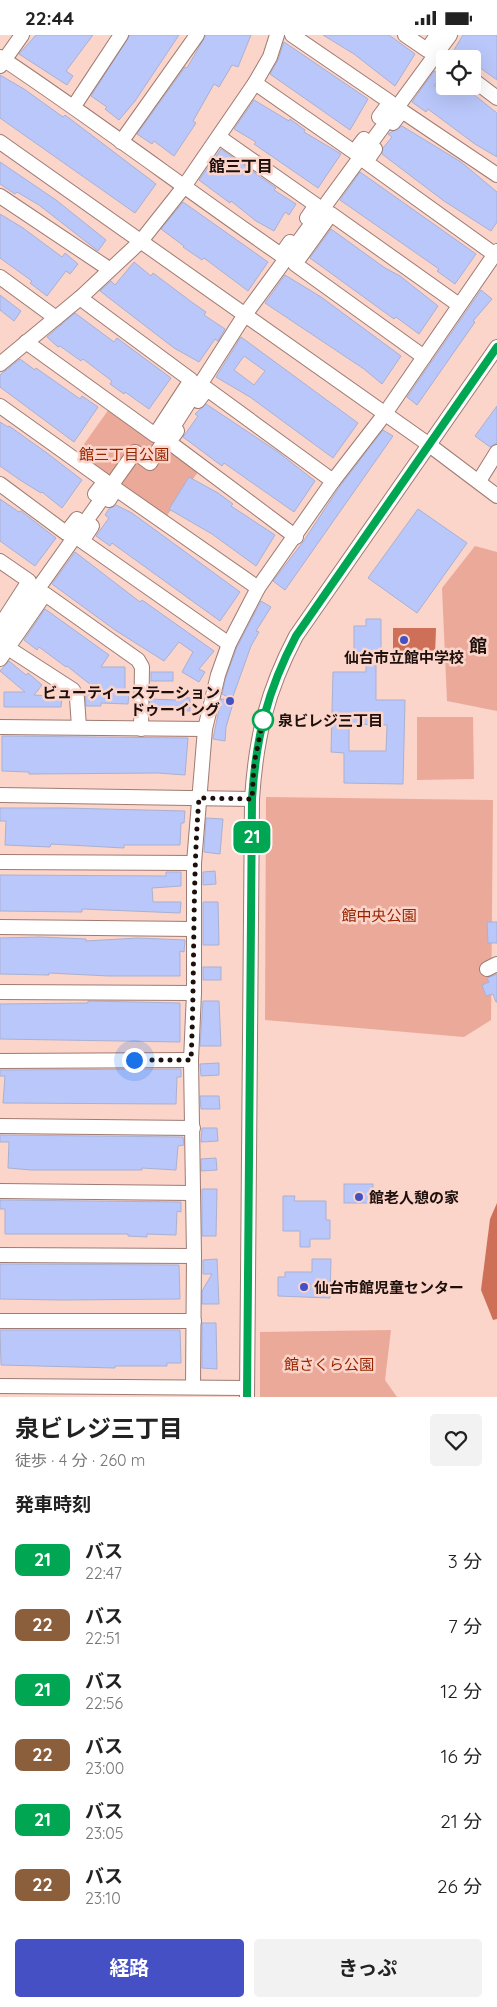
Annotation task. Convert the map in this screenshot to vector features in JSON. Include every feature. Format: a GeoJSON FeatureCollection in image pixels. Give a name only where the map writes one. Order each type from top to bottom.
{"type":"FeatureCollection","features":[{"type":"Feature","properties":{"kind":"street"},"geometry":{"type":"LineString","coordinates":[[22,35],[2,61],[74,106],[183,188],[281,255],[316,205],[219,137]]}},
{"type":"Feature","properties":{"kind":"street"},"geometry":{"type":"LineString","coordinates":[[74,106],[121,35]]}},
{"type":"Feature","properties":{"kind":"street"},"geometry":{"type":"LineString","coordinates":[[121,142],[197,35]]}},
{"type":"Feature","properties":{"kind":"street"},"geometry":{"type":"LineString","coordinates":[[0,364],[80,298],[141,241],[183,188],[255,83],[270,57],[278,35]]}},
{"type":"Feature","properties":{"kind":"street"},"geometry":{"type":"LineString","coordinates":[[255,83],[354,152],[390,102],[292,35]]}},
{"type":"Feature","properties":{"kind":"street"},"geometry":{"type":"LineString","coordinates":[[405,35],[426,50],[437,35]]}},
{"type":"Feature","properties":{"kind":"street"},"geometry":{"type":"LineString","coordinates":[[3,649],[135,452],[150,463],[244,316],[450,35]]}},
{"type":"Feature","properties":{"kind":"street"},"geometry":{"type":"LineString","coordinates":[[447,50],[458,35]]}},
{"type":"Feature","properties":{"kind":"street"},"geometry":{"type":"LineString","coordinates":[[481,85],[497,97]]}},
{"type":"Feature","properties":{"kind":"street"},"geometry":{"type":"LineString","coordinates":[[193,1387],[194,1256],[191,1060],[194,993],[194,863],[204,729],[218,675],[229,644],[258,588],[296,537],[333,481],[384,415],[496,253],[366,162],[402,111],[497,175]]}},
{"type":"Feature","properties":{"kind":"street"},"geometry":{"type":"LineString","coordinates":[[0,142],[384,415],[428,444],[497,496]]}},
{"type":"Feature","properties":{"kind":"street"},"geometry":{"type":"LineString","coordinates":[[0,196],[109,269]]}},
{"type":"Feature","properties":{"kind":"street"},"geometry":{"type":"LineString","coordinates":[[424,357],[295,264],[331,213],[459,305]]}},
{"type":"Feature","properties":{"kind":"street"},"geometry":{"type":"LineString","coordinates":[[0,277],[56,318]]}},
{"type":"Feature","properties":{"kind":"street"},"geometry":{"type":"LineString","coordinates":[[26,342],[155,435],[191,380],[80,298]]}},
{"type":"Feature","properties":{"kind":"street"},"geometry":{"type":"LineString","coordinates":[[2,1389],[193,1387],[247,1392],[252,799],[258,736],[277,672],[296,636],[325,591],[497,347]]}},
{"type":"Feature","properties":{"kind":"street"},"geometry":{"type":"LineString","coordinates":[[296,537],[169,442],[208,389],[333,481]]}},
{"type":"Feature","properties":{"kind":"street"},"geometry":{"type":"LineString","coordinates":[[0,406],[105,481],[66,533],[0,484]]}},
{"type":"Feature","properties":{"kind":"street"},"geometry":{"type":"LineString","coordinates":[[479,481],[497,452]]}},
{"type":"Feature","properties":{"kind":"street"},"geometry":{"type":"LineString","coordinates":[[229,644],[82,541],[116,489],[258,588]]}},
{"type":"Feature","properties":{"kind":"street"},"geometry":{"type":"LineString","coordinates":[[0,561],[29,581],[0,626]]}},
{"type":"Feature","properties":{"kind":"street"},"geometry":{"type":"LineString","coordinates":[[3,649],[45,594],[138,660],[142,667],[140,729]]}},
{"type":"Feature","properties":{"kind":"street"},"geometry":{"type":"LineString","coordinates":[[3,649],[73,690],[77,698],[79,727]]}},
{"type":"Feature","properties":{"kind":"street"},"geometry":{"type":"LineString","coordinates":[[0,727],[204,729]]}},
{"type":"Feature","properties":{"kind":"street"},"geometry":{"type":"LineString","coordinates":[[0,795],[252,799]]}},
{"type":"Feature","properties":{"kind":"street"},"geometry":{"type":"LineString","coordinates":[[0,862],[194,863]]}},
{"type":"Feature","properties":{"kind":"street"},"geometry":{"type":"LineString","coordinates":[[0,927],[193,929]]}},
{"type":"Feature","properties":{"kind":"street"},"geometry":{"type":"LineString","coordinates":[[0,992],[194,993]]}},
{"type":"Feature","properties":{"kind":"street"},"geometry":{"type":"LineString","coordinates":[[0,1061],[191,1060]]}},
{"type":"Feature","properties":{"kind":"street"},"geometry":{"type":"LineString","coordinates":[[0,1126],[193,1128]]}},
{"type":"Feature","properties":{"kind":"street"},"geometry":{"type":"LineString","coordinates":[[0,1191],[192,1193]]}},
{"type":"Feature","properties":{"kind":"street"},"geometry":{"type":"LineString","coordinates":[[0,1255],[194,1256]]}},
{"type":"Feature","properties":{"kind":"street"},"geometry":{"type":"LineString","coordinates":[[0,1321],[194,1321]]}},
{"type":"Feature","properties":{"kind":"green space","name":"館三丁目公園"},"geometry":{"type":"Polygon","coordinates":[[[109,409],[198,472],[166,517],[77,454],[109,409]]]}},
{"type":"Feature","properties":{"kind":"green space"},"geometry":{"type":"Polygon","coordinates":[[[475,546],[497,552],[497,711],[447,701],[442,588],[475,546]]]}},
{"type":"Feature","properties":{"kind":"green space"},"geometry":{"type":"Polygon","coordinates":[[[417,717],[473,717],[474,779],[417,780],[417,717]]]}},
{"type":"Feature","properties":{"kind":"green space","name":"館中央公園"},"geometry":{"type":"Polygon","coordinates":[[[266,797],[493,800],[491,1020],[464,1037],[265,1020],[266,797]]]}},
{"type":"Feature","properties":{"kind":"green space","name":"館さくら公園"},"geometry":{"type":"Polygon","coordinates":[[[391,1330],[385,1380],[397,1397],[260,1397],[260,1332],[391,1330]]]}},
{"type":"Feature","properties":{"kind":"shaded area"},"geometry":{"type":"Polygon","coordinates":[[[393,628],[436,628],[435,656],[393,656],[393,628]]]}},
{"type":"Feature","properties":{"kind":"shaded area"},"geometry":{"type":"Polygon","coordinates":[[[497,1203],[497,1319],[493,1320],[481,1290],[490,1219],[497,1203]]]}},
{"type":"Feature","properties":{"kind":"building"},"geometry":{"type":"Polygon","coordinates":[[[36,35],[93,35],[66,71],[73,76],[67,85],[19,54],[36,35]]]}},
{"type":"Feature","properties":{"kind":"building"},"geometry":{"type":"Polygon","coordinates":[[[130,35],[179,35],[135,101],[119,120],[105,109],[107,107],[91,96],[130,35]]]}},
{"type":"Feature","properties":{"kind":"building"},"geometry":{"type":"Polygon","coordinates":[[[206,35],[251,35],[238,67],[232,65],[219,87],[214,84],[193,121],[196,123],[174,156],[154,141],[152,144],[137,134],[185,67],[187,68],[206,35]]]}},
{"type":"Feature","properties":{"kind":"building"},"geometry":{"type":"Polygon","coordinates":[[[323,35],[389,35],[415,54],[395,86],[354,54],[323,35]]]}},
{"type":"Feature","properties":{"kind":"building"},"geometry":{"type":"Polygon","coordinates":[[[463,35],[497,35],[497,80],[481,68],[481,50],[454,50],[463,35]]]}},
{"type":"Feature","properties":{"kind":"building"},"geometry":{"type":"Polygon","coordinates":[[[284,42],[368,99],[350,130],[270,74],[278,60],[284,42]]]}},
{"type":"Feature","properties":{"kind":"building"},"geometry":{"type":"Polygon","coordinates":[[[434,71],[436,72],[436,83],[434,86],[436,86],[436,95],[474,95],[497,113],[497,157],[475,144],[428,109],[426,112],[412,102],[434,71]]]}},
{"type":"Feature","properties":{"kind":"building"},"geometry":{"type":"Polygon","coordinates":[[[0,75],[24,89],[63,117],[65,115],[156,184],[135,213],[0,118],[0,75]]]}},
{"type":"Feature","properties":{"kind":"building"},"geometry":{"type":"Polygon","coordinates":[[[254,100],[289,121],[290,119],[305,130],[304,132],[341,154],[318,188],[254,144],[256,142],[234,129],[254,100]]]}},
{"type":"Feature","properties":{"kind":"building"},"geometry":{"type":"Polygon","coordinates":[[[402,126],[461,162],[497,192],[497,222],[491,231],[444,201],[382,154],[383,148],[392,137],[388,134],[402,126]]]}},
{"type":"Feature","properties":{"kind":"building"},"geometry":{"type":"Polygon","coordinates":[[[221,149],[276,188],[274,190],[296,204],[289,215],[285,212],[274,231],[256,221],[231,201],[230,203],[199,180],[221,149]]]}},
{"type":"Feature","properties":{"kind":"building"},"geometry":{"type":"Polygon","coordinates":[[[0,162],[56,200],[106,240],[98,251],[39,205],[17,192],[15,194],[0,184],[0,162]]]}},
{"type":"Feature","properties":{"kind":"building"},"geometry":{"type":"Polygon","coordinates":[[[360,172],[476,254],[455,284],[437,271],[439,269],[340,200],[360,172]]]}},
{"type":"Feature","properties":{"kind":"building"},"geometry":{"type":"Polygon","coordinates":[[[183,202],[268,262],[248,291],[204,258],[202,260],[183,247],[161,229],[183,202]]]}},
{"type":"Feature","properties":{"kind":"building"},"geometry":{"type":"Polygon","coordinates":[[[0,214],[23,228],[62,257],[65,253],[78,264],[70,274],[66,271],[47,296],[30,283],[32,281],[0,258],[0,214]]]}},
{"type":"Feature","properties":{"kind":"building"},"geometry":{"type":"Polygon","coordinates":[[[331,229],[385,268],[400,276],[438,306],[419,334],[396,317],[394,319],[310,258],[331,229]]]}},
{"type":"Feature","properties":{"kind":"building"},"geometry":{"type":"Polygon","coordinates":[[[134,262],[151,276],[153,273],[206,312],[204,315],[225,329],[218,341],[215,339],[199,362],[174,348],[100,291],[111,281],[115,285],[134,262]]]}},
{"type":"Feature","properties":{"kind":"building"},"geometry":{"type":"Polygon","coordinates":[[[285,275],[321,297],[401,356],[382,384],[364,369],[265,303],[285,275]]]}},
{"type":"Feature","properties":{"kind":"building"},"geometry":{"type":"Polygon","coordinates":[[[481,290],[492,299],[473,321],[475,322],[417,405],[407,397],[481,290]]]}},
{"type":"Feature","properties":{"kind":"building"},"geometry":{"type":"Polygon","coordinates":[[[0,295],[21,311],[14,321],[0,310],[0,295]]]}},
{"type":"Feature","properties":{"kind":"building"},"geometry":{"type":"Polygon","coordinates":[[[75,313],[114,342],[117,338],[171,378],[149,409],[110,384],[112,381],[83,359],[81,361],[60,346],[58,347],[47,337],[75,313]]]}},
{"type":"Feature","properties":{"kind":"building"},"geometry":{"type":"Polygon","coordinates":[[[241,337],[358,423],[333,458],[250,397],[216,377],[241,337]],[[244,356],[234,370],[254,385],[265,371],[244,356]]]}},
{"type":"Feature","properties":{"kind":"building"},"geometry":{"type":"Polygon","coordinates":[[[20,359],[80,399],[82,396],[98,407],[74,442],[0,387],[0,375],[20,359]]]}},
{"type":"Feature","properties":{"kind":"building"},"geometry":{"type":"Polygon","coordinates":[[[206,404],[278,452],[315,481],[294,512],[224,463],[222,466],[183,437],[198,416],[195,414],[206,404]]]}},
{"type":"Feature","properties":{"kind":"building"},"geometry":{"type":"Polygon","coordinates":[[[497,406],[497,443],[490,447],[475,436],[497,406]]]}},
{"type":"Feature","properties":{"kind":"building"},"geometry":{"type":"Polygon","coordinates":[[[0,422],[9,426],[82,480],[62,508],[42,492],[0,466],[0,422]]]}},
{"type":"Feature","properties":{"kind":"building"},"geometry":{"type":"Polygon","coordinates":[[[383,430],[393,436],[285,590],[273,581],[303,542],[340,486],[383,430]]]}},
{"type":"Feature","properties":{"kind":"building"},"geometry":{"type":"Polygon","coordinates":[[[189,477],[218,493],[233,504],[231,506],[275,535],[256,566],[212,534],[169,509],[189,477]]]}},
{"type":"Feature","properties":{"kind":"building"},"geometry":{"type":"Polygon","coordinates":[[[0,499],[19,512],[21,511],[56,538],[35,566],[0,541],[0,499]]]}},
{"type":"Feature","properties":{"kind":"building"},"geometry":{"type":"Polygon","coordinates":[[[116,505],[132,513],[240,592],[220,621],[112,543],[110,546],[96,536],[109,518],[105,515],[109,509],[116,505]]]}},
{"type":"Feature","properties":{"kind":"building"},"geometry":{"type":"Polygon","coordinates":[[[418,509],[467,543],[417,613],[368,578],[418,509]]]}},
{"type":"Feature","properties":{"kind":"building"},"geometry":{"type":"Polygon","coordinates":[[[75,552],[140,602],[142,600],[214,651],[199,669],[205,672],[199,682],[182,672],[193,652],[179,642],[164,661],[115,630],[52,584],[75,552]]]}},
{"type":"Feature","properties":{"kind":"building"},"geometry":{"type":"Polygon","coordinates":[[[261,601],[271,607],[256,631],[259,632],[251,646],[232,699],[222,694],[226,677],[237,647],[261,601]]]}},
{"type":"Feature","properties":{"kind":"building"},"geometry":{"type":"Polygon","coordinates":[[[45,609],[109,655],[101,667],[125,667],[125,692],[129,693],[128,704],[101,703],[101,706],[86,706],[85,694],[101,693],[67,666],[39,647],[37,650],[24,640],[45,609]]]}},
{"type":"Feature","properties":{"kind":"building"},"geometry":{"type":"Polygon","coordinates":[[[366,619],[381,619],[381,661],[376,661],[376,700],[405,700],[403,784],[344,783],[344,753],[331,752],[333,672],[366,672],[366,653],[354,653],[354,626],[366,626],[366,619]],[[349,724],[349,751],[386,751],[387,725],[349,724]]]}},
{"type":"Feature","properties":{"kind":"building"},"geometry":{"type":"Polygon","coordinates":[[[9,661],[42,685],[34,695],[62,697],[61,707],[4,707],[4,692],[25,692],[0,671],[9,661]]]}},
{"type":"Feature","properties":{"kind":"building"},"geometry":{"type":"Polygon","coordinates":[[[151,672],[173,672],[173,681],[151,681],[151,672]]]}},
{"type":"Feature","properties":{"kind":"building"},"geometry":{"type":"Polygon","coordinates":[[[176,697],[190,698],[190,711],[150,710],[150,699],[176,700],[176,697]]]}},
{"type":"Feature","properties":{"kind":"building"},"geometry":{"type":"Polygon","coordinates":[[[221,699],[234,700],[226,727],[225,741],[213,739],[221,699]]]}},
{"type":"Feature","properties":{"kind":"building"},"geometry":{"type":"Polygon","coordinates":[[[2,736],[188,738],[185,775],[158,773],[29,774],[29,772],[2,771],[2,736]]]}},
{"type":"Feature","properties":{"kind":"building"},"geometry":{"type":"Polygon","coordinates":[[[0,808],[185,811],[184,823],[181,823],[180,845],[124,845],[124,848],[51,844],[50,847],[5,845],[6,821],[0,821],[0,808]]]}},
{"type":"Feature","properties":{"kind":"building"},"geometry":{"type":"Polygon","coordinates":[[[206,818],[223,819],[220,854],[204,852],[206,818]]]}},
{"type":"Feature","properties":{"kind":"building"},"geometry":{"type":"Polygon","coordinates":[[[215,871],[216,884],[203,885],[203,872],[215,871]]]}},
{"type":"Feature","properties":{"kind":"building"},"geometry":{"type":"Polygon","coordinates":[[[166,872],[181,872],[181,886],[152,888],[153,902],[181,902],[180,913],[82,909],[82,912],[0,911],[0,875],[166,876],[166,872]]]}},
{"type":"Feature","properties":{"kind":"building"},"geometry":{"type":"Polygon","coordinates":[[[203,902],[218,902],[219,945],[203,945],[203,902]]]}},
{"type":"Feature","properties":{"kind":"building"},"geometry":{"type":"Polygon","coordinates":[[[487,922],[497,922],[497,943],[488,943],[487,922]]]}},
{"type":"Feature","properties":{"kind":"building"},"geometry":{"type":"Polygon","coordinates":[[[0,938],[86,939],[86,941],[138,938],[185,940],[184,952],[180,951],[180,976],[109,976],[49,973],[49,975],[0,974],[0,938]]]}},
{"type":"Feature","properties":{"kind":"building"},"geometry":{"type":"Polygon","coordinates":[[[203,967],[221,967],[221,980],[203,980],[203,967]]]}},
{"type":"Feature","properties":{"kind":"building"},"geometry":{"type":"Polygon","coordinates":[[[497,974],[496,1002],[493,994],[486,996],[482,985],[489,982],[487,978],[497,974]]]}},
{"type":"Feature","properties":{"kind":"building"},"geometry":{"type":"Polygon","coordinates":[[[88,1001],[180,1003],[180,1042],[0,1039],[0,1004],[88,1003],[88,1001]]]}},
{"type":"Feature","properties":{"kind":"building"},"geometry":{"type":"Polygon","coordinates":[[[203,1001],[219,1001],[221,1046],[200,1046],[203,1001]]]}},
{"type":"Feature","properties":{"kind":"building"},"geometry":{"type":"Polygon","coordinates":[[[219,1063],[219,1075],[201,1076],[200,1064],[219,1063]]]}},
{"type":"Feature","properties":{"kind":"building"},"geometry":{"type":"Polygon","coordinates":[[[181,1069],[181,1077],[177,1077],[176,1104],[3,1103],[5,1076],[0,1076],[0,1070],[181,1069]]]}},
{"type":"Feature","properties":{"kind":"building"},"geometry":{"type":"Polygon","coordinates":[[[200,1096],[219,1096],[220,1109],[201,1109],[200,1096]]]}},
{"type":"Feature","properties":{"kind":"building"},"geometry":{"type":"Polygon","coordinates":[[[202,1128],[217,1128],[218,1141],[201,1142],[202,1128]]]}},
{"type":"Feature","properties":{"kind":"building"},"geometry":{"type":"Polygon","coordinates":[[[0,1135],[183,1137],[184,1145],[178,1146],[176,1170],[142,1168],[142,1170],[31,1170],[8,1168],[9,1142],[0,1142],[0,1135]]]}},
{"type":"Feature","properties":{"kind":"building"},"geometry":{"type":"Polygon","coordinates":[[[216,1158],[217,1170],[201,1171],[201,1159],[216,1158]]]}},
{"type":"Feature","properties":{"kind":"building","name":"館老人憩の家"},"geometry":{"type":"Polygon","coordinates":[[[344,1184],[373,1184],[373,1203],[344,1203],[344,1184]]]}},
{"type":"Feature","properties":{"kind":"building"},"geometry":{"type":"Polygon","coordinates":[[[202,1189],[217,1189],[216,1236],[202,1236],[202,1189]]]}},
{"type":"Feature","properties":{"kind":"building"},"geometry":{"type":"Polygon","coordinates":[[[283,1196],[295,1196],[294,1201],[326,1201],[326,1220],[330,1220],[330,1239],[310,1239],[310,1247],[300,1247],[300,1231],[283,1231],[283,1196]]]}},
{"type":"Feature","properties":{"kind":"building"},"geometry":{"type":"Polygon","coordinates":[[[0,1200],[181,1202],[181,1212],[177,1211],[176,1235],[147,1234],[147,1237],[128,1236],[128,1234],[5,1234],[5,1209],[0,1209],[0,1200]]]}},
{"type":"Feature","properties":{"kind":"building"},"geometry":{"type":"Polygon","coordinates":[[[217,1259],[219,1304],[202,1304],[202,1291],[212,1274],[203,1274],[203,1260],[217,1259]]]}},
{"type":"Feature","properties":{"kind":"building","name":"仙台市館児童センター"},"geometry":{"type":"Polygon","coordinates":[[[312,1259],[331,1259],[330,1298],[278,1296],[278,1277],[285,1277],[285,1272],[312,1272],[312,1259]]]}},
{"type":"Feature","properties":{"kind":"building"},"geometry":{"type":"Polygon","coordinates":[[[0,1264],[179,1265],[180,1299],[0,1299],[0,1264]]]}},
{"type":"Feature","properties":{"kind":"building"},"geometry":{"type":"Polygon","coordinates":[[[202,1323],[216,1323],[217,1369],[202,1368],[202,1323]]]}},
{"type":"Feature","properties":{"kind":"building"},"geometry":{"type":"Polygon","coordinates":[[[0,1330],[180,1330],[181,1363],[167,1363],[167,1366],[115,1366],[115,1368],[1,1365],[0,1330]]]}},
{"type":"Feature","properties":{"kind":"bus line","name":"21"},"geometry":{"type":"LineString","coordinates":[[247,1397],[252,799],[258,736],[277,672],[296,636],[325,591],[497,347]]}},
{"type":"Feature","properties":{"kind":"place","name":"仙台市立館中学校"},"geometry":{"type":"Point","coordinates":[404,640]}},
{"type":"Feature","properties":{"kind":"place","name":"ビューティーステーション ドゥーイング"},"geometry":{"type":"Point","coordinates":[230,701]}},
{"type":"Feature","properties":{"kind":"place","name":"泉ビレジ三丁目"},"geometry":{"type":"Point","coordinates":[263,720]}},
{"type":"Feature","properties":{"kind":"place","name":"館老人憩の家"},"geometry":{"type":"Point","coordinates":[359,1197]}},
{"type":"Feature","properties":{"kind":"place","name":"仙台市館児童センター"},"geometry":{"type":"Point","coordinates":[304,1287]}},
{"type":"Feature","properties":{"kind":"district","name":"館三丁目"},"geometry":{"type":"Point","coordinates":[241,166]}},
{"type":"Feature","properties":{"kind":"district","name":"館"},"geometry":{"type":"Point","coordinates":[478,645]}},
{"type":"Feature","properties":{"kind":"route"},"geometry":{"type":"LineString","coordinates":[[134,1060],[191,1060],[194,993],[194,863],[199,798],[252,799],[254,764],[258,736],[263,720]]}}]}
